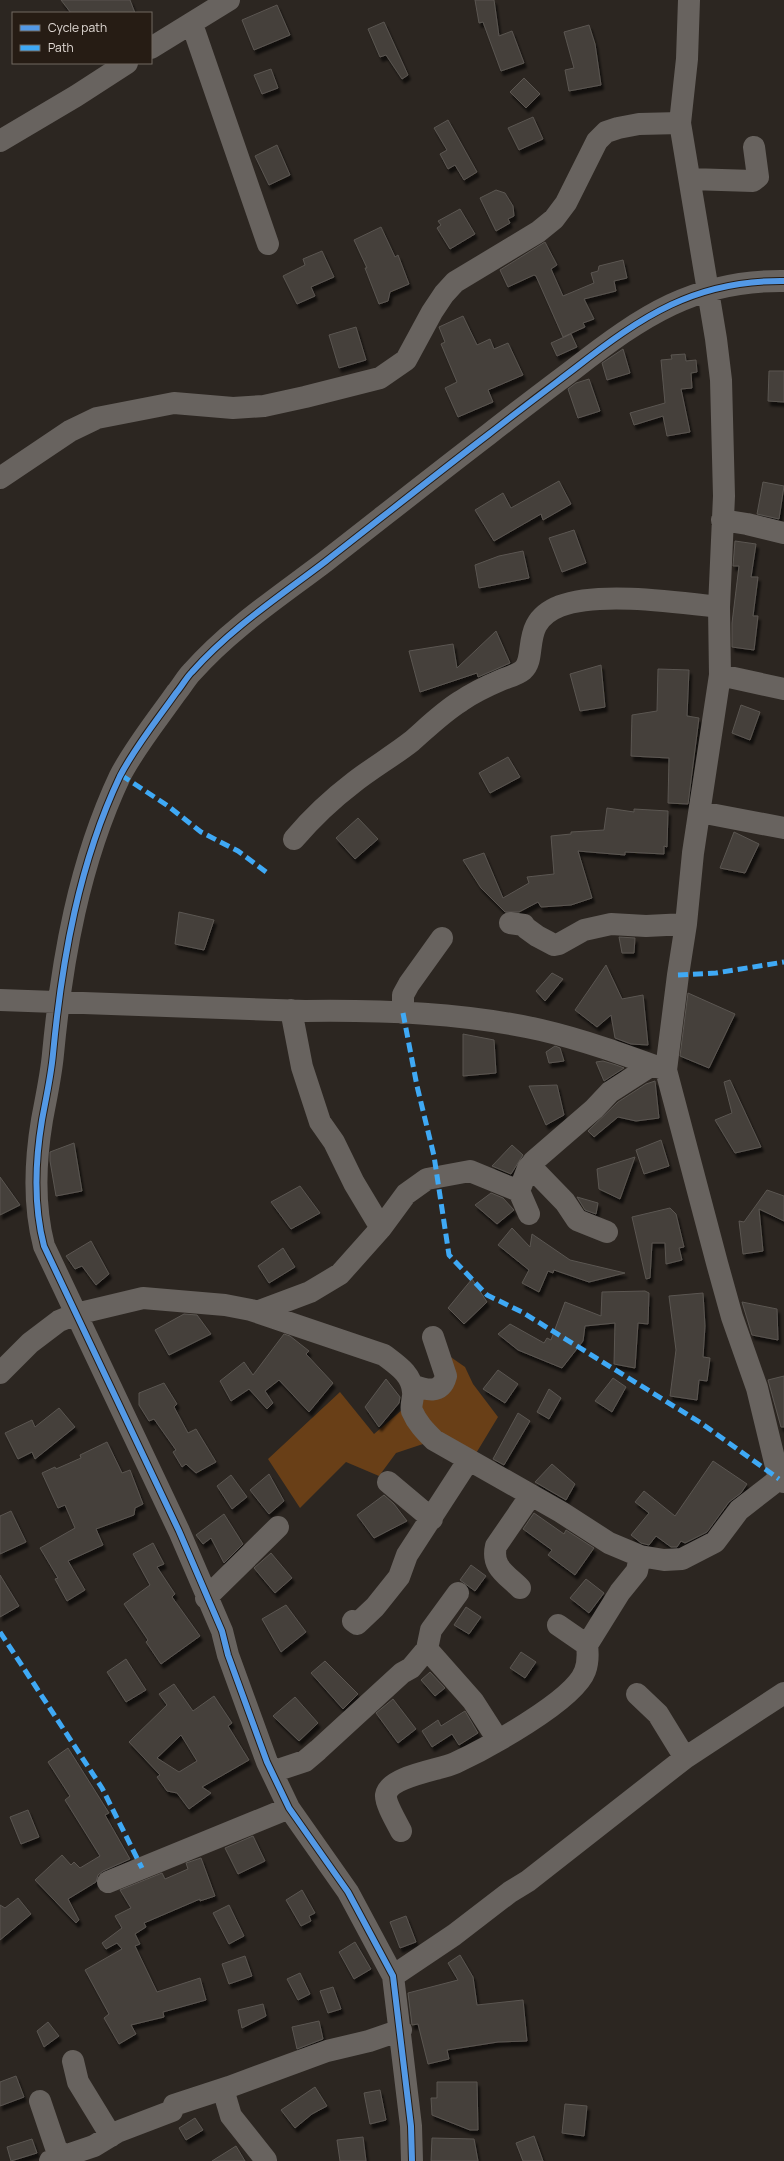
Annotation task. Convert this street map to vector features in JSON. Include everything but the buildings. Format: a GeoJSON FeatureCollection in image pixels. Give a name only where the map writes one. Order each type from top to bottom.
{"type":"FeatureCollection","features":[{"type":"Feature","properties":{"kind":"street"},"geometry":{"type":"LineString","coordinates":[[152,47],[229,0]]}},
{"type":"Feature","properties":{"kind":"street"},"geometry":{"type":"LineString","coordinates":[[0,1372],[30,1343],[59,1321],[76,1314],[143,1298],[225,1305],[257,1312],[384,1355],[401,1367],[412,1385],[412,1409],[419,1425],[434,1440],[468,1461],[531,1495],[610,1543],[640,1556],[664,1560],[682,1558],[714,1542],[739,1510],[781,1480],[757,1388],[732,1317],[678,1122],[659,1068],[678,975],[686,924],[693,853],[720,674],[719,607],[724,496],[721,380],[708,290],[680,123],[687,59],[689,0]]}},
{"type":"Feature","properties":{"kind":"street"},"geometry":{"type":"LineString","coordinates":[[192,24],[268,244]]}},
{"type":"Feature","properties":{"kind":"street"},"geometry":{"type":"LineString","coordinates":[[0,141],[76,96],[125,64]]}},
{"type":"Feature","properties":{"kind":"street"},"geometry":{"type":"LineString","coordinates":[[0,478],[70,431],[97,418],[174,403],[233,408],[264,406],[380,378],[392,372],[406,360],[432,312],[444,294],[455,282],[538,232],[554,219],[566,203],[597,141],[606,132],[639,124],[680,123]]}},
{"type":"Feature","properties":{"kind":"street"},"geometry":{"type":"LineString","coordinates":[[690,179],[754,181],[758,177],[754,147]]}},
{"type":"Feature","properties":{"kind":"street"},"geometry":{"type":"LineString","coordinates":[[412,2161],[411,2126],[393,1976],[348,1892],[288,1808],[272,1772],[228,1655],[222,1631],[206,1598],[153,1474],[44,1246],[37,1209],[36,1178],[38,1152],[52,1064],[58,1002],[69,933],[84,876],[121,775],[157,718],[191,673],[250,617],[370,527],[618,334],[658,310],[708,290],[754,281],[784,281]]}},
{"type":"Feature","properties":{"kind":"street"},"geometry":{"type":"LineString","coordinates":[[722,520],[747,524],[784,533]]}},
{"type":"Feature","properties":{"kind":"street"},"geometry":{"type":"LineString","coordinates":[[294,839],[306,824],[353,783],[412,740],[442,714],[476,692],[524,669],[528,661],[530,641],[534,628],[544,616],[559,606],[603,599],[642,599],[719,607]]}},
{"type":"Feature","properties":{"kind":"street"},"geometry":{"type":"LineString","coordinates":[[720,674],[784,689]]}},
{"type":"Feature","properties":{"kind":"street"},"geometry":{"type":"LineString","coordinates":[[700,812],[784,828]]}},
{"type":"Feature","properties":{"kind":"street"},"geometry":{"type":"LineString","coordinates":[[510,923],[524,925],[537,936],[554,945],[559,944],[584,930],[611,924],[646,926],[686,924]]}},
{"type":"Feature","properties":{"kind":"street"},"geometry":{"type":"LineString","coordinates":[[403,1013],[403,995],[409,984],[442,938]]}},
{"type":"Feature","properties":{"kind":"street"},"geometry":{"type":"LineString","coordinates":[[0,1000],[167,1004],[291,1010],[403,1013],[469,1018],[541,1030],[590,1043],[659,1068]]}},
{"type":"Feature","properties":{"kind":"street"},"geometry":{"type":"LineString","coordinates":[[291,1010],[302,1067],[320,1122],[334,1142],[354,1183],[382,1228]]}},
{"type":"Feature","properties":{"kind":"street"},"geometry":{"type":"LineString","coordinates":[[519,1191],[528,1168],[533,1162],[594,1109],[610,1092],[659,1068]]}},
{"type":"Feature","properties":{"kind":"street"},"geometry":{"type":"LineString","coordinates":[[533,1162],[534,1170],[565,1202],[577,1220],[607,1232]]}},
{"type":"Feature","properties":{"kind":"street"},"geometry":{"type":"LineString","coordinates":[[257,1312],[310,1292],[340,1274],[382,1228],[406,1194],[427,1180],[470,1171],[519,1191],[529,1214]]}},
{"type":"Feature","properties":{"kind":"street"},"geometry":{"type":"LineString","coordinates":[[412,1385],[429,1391],[435,1390],[444,1383],[446,1376],[433,1337]]}},
{"type":"Feature","properties":{"kind":"street"},"geometry":{"type":"LineString","coordinates":[[352,1621],[357,1624],[388,1592],[399,1577],[407,1555],[432,1519],[468,1461]]}},
{"type":"Feature","properties":{"kind":"street"},"geometry":{"type":"LineString","coordinates":[[388,1482],[432,1519]]}},
{"type":"Feature","properties":{"kind":"street"},"geometry":{"type":"LineString","coordinates":[[520,1588],[495,1564],[493,1555],[496,1546],[531,1495]]}},
{"type":"Feature","properties":{"kind":"street"},"geometry":{"type":"LineString","coordinates":[[206,1598],[278,1527]]}},
{"type":"Feature","properties":{"kind":"street"},"geometry":{"type":"LineString","coordinates":[[401,1831],[387,1802],[386,1795],[389,1788],[412,1775],[454,1763],[498,1740],[566,1696],[585,1672],[587,1644],[620,1592],[637,1570],[640,1556]]}},
{"type":"Feature","properties":{"kind":"street"},"geometry":{"type":"LineString","coordinates":[[272,1772],[305,1761],[402,1672],[411,1668],[427,1650],[431,1630],[458,1593]]}},
{"type":"Feature","properties":{"kind":"street"},"geometry":{"type":"LineString","coordinates":[[558,1625],[587,1644]]}},
{"type":"Feature","properties":{"kind":"street"},"geometry":{"type":"LineString","coordinates":[[427,1650],[473,1700],[498,1740]]}},
{"type":"Feature","properties":{"kind":"street"},"geometry":{"type":"LineString","coordinates":[[393,1976],[454,1935],[483,1911],[553,1862],[685,1758],[784,1693]]}},
{"type":"Feature","properties":{"kind":"street"},"geometry":{"type":"LineString","coordinates":[[637,1694],[658,1714],[685,1758]]}},
{"type":"Feature","properties":{"kind":"street"},"geometry":{"type":"LineString","coordinates":[[108,1882],[288,1808]]}},
{"type":"Feature","properties":{"kind":"street"},"geometry":{"type":"LineString","coordinates":[[40,2102],[61,2159],[94,2146],[111,2136],[172,2111],[174,2105],[223,2089],[327,2051],[369,2041],[400,2030]]}},
{"type":"Feature","properties":{"kind":"street"},"geometry":{"type":"LineString","coordinates":[[73,2061],[78,2082],[111,2136]]}},
{"type":"Feature","properties":{"kind":"street"},"geometry":{"type":"LineString","coordinates":[[223,2089],[231,2116],[266,2160]]}},
{"type":"Feature","properties":{"kind":"shaded area"},"geometry":{"type":"Polygon","coordinates":[[[442,1351],[465,1367],[473,1384],[498,1417],[475,1455],[421,1419],[418,1391],[429,1397],[442,1351]]]}},
{"type":"Feature","properties":{"kind":"shaded area"},"geometry":{"type":"Polygon","coordinates":[[[340,1392],[374,1434],[403,1409],[426,1443],[396,1453],[379,1476],[346,1462],[300,1508],[268,1459],[340,1392]]]}},
{"type":"Feature","properties":{"kind":"marked path"},"geometry":{"type":"LineString","coordinates":[[121,775],[168,806],[201,832],[238,851],[270,875]]}},
{"type":"Feature","properties":{"kind":"marked path"},"geometry":{"type":"LineString","coordinates":[[678,975],[716,973],[784,962]]}},
{"type":"Feature","properties":{"kind":"marked path"},"geometry":{"type":"LineString","coordinates":[[403,1013],[417,1086],[434,1156],[449,1255],[487,1295],[522,1312],[701,1423],[779,1479]]}},
{"type":"Feature","properties":{"kind":"marked path"},"geometry":{"type":"LineString","coordinates":[[0,1632],[102,1788],[142,1868]]}},
{"type":"Feature","properties":{"kind":"cycle path"},"geometry":{"type":"LineString","coordinates":[[412,2161],[411,2126],[393,1976],[348,1892],[289,1808],[267,1762],[228,1655],[222,1631],[179,1531],[44,1246],[40,1230],[37,1199],[36,1183],[38,1152],[51,1070],[67,947],[83,877],[106,809],[120,776],[139,744],[188,677],[223,641],[256,613],[623,333],[671,305],[696,294],[752,282],[784,281]]}}]}
